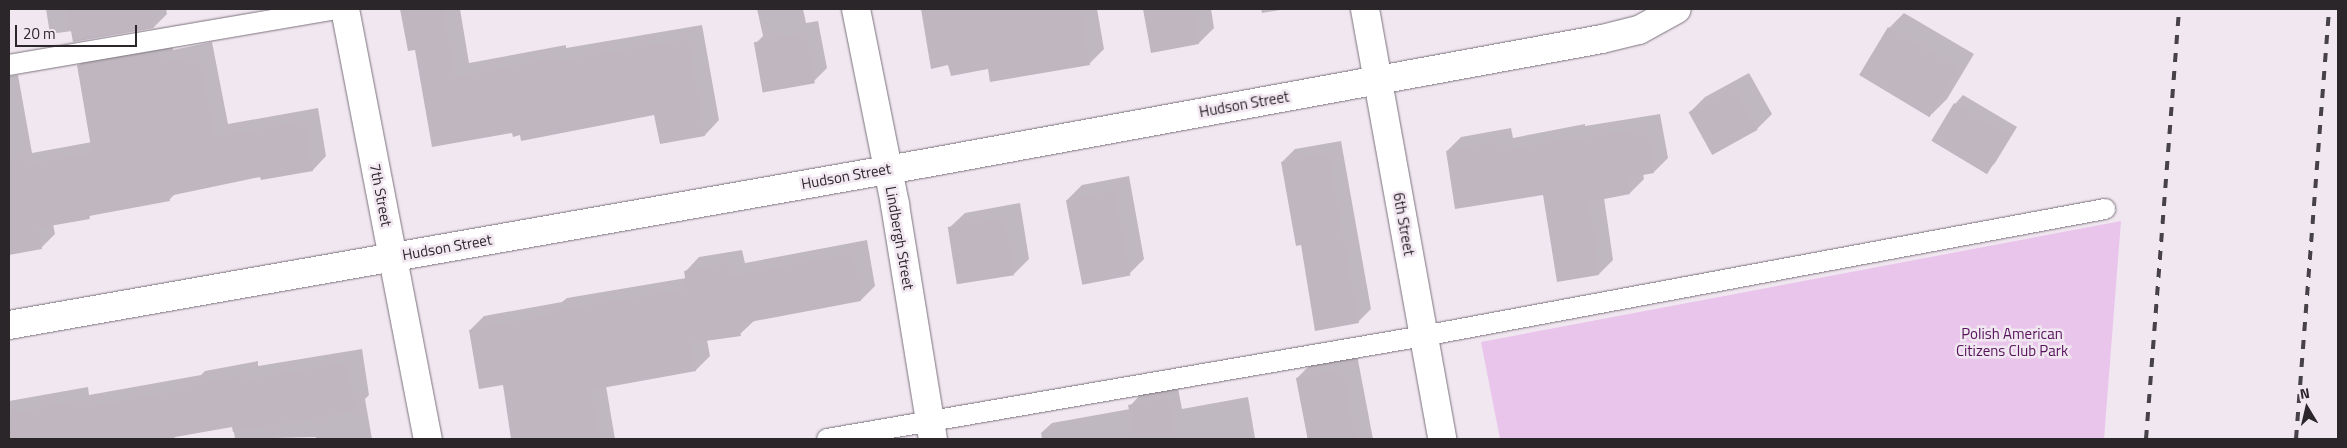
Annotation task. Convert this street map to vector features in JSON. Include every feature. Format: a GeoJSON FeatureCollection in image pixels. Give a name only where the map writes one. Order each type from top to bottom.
{"type":"FeatureCollection","features":[{"type":"Feature","properties":{"kind":"street","name":"7th Street"},"geometry":{"type":"LineString","coordinates":[[345,9],[428,439]]}},
{"type":"Feature","properties":{"kind":"street","name":"Lindbergh Street"},"geometry":{"type":"LineString","coordinates":[[856,9],[887,168],[932,430]]}},
{"type":"Feature","properties":{"kind":"street","name":"6th Street"},"geometry":{"type":"LineString","coordinates":[[1365,9],[1442,439]]}},
{"type":"Feature","properties":{"kind":"street","name":"Hudson Street"},"geometry":{"type":"LineString","coordinates":[[9,325],[1378,80],[1639,30],[1677,9]]}},
{"type":"Feature","properties":{"kind":"lane"},"geometry":{"type":"LineString","coordinates":[[9,65],[336,9]]}},
{"type":"Feature","properties":{"kind":"lane"},"geometry":{"type":"LineString","coordinates":[[827,439],[932,430],[2105,209]]}},
{"type":"Feature","properties":{"kind":"green space","name":"Polish American Citizens Club Park"},"geometry":{"type":"Polygon","coordinates":[[[2121,221],[2104,439],[1500,439],[1481,342],[2121,221]]]}},
{"type":"Feature","properties":{"kind":"building"},"geometry":{"type":"Polygon","coordinates":[[[67,9],[151,9],[154,28],[73,42],[67,9]]]}},
{"type":"Feature","properties":{"kind":"building"},"geometry":{"type":"Polygon","coordinates":[[[400,9],[443,9],[455,77],[551,59],[552,62],[688,39],[705,136],[660,144],[654,115],[521,141],[520,135],[513,137],[512,133],[432,147],[415,50],[408,51],[400,9]]]}},
{"type":"Feature","properties":{"kind":"building"},"geometry":{"type":"Polygon","coordinates":[[[921,9],[1080,9],[1090,65],[990,82],[988,69],[951,76],[948,65],[931,69],[921,9]]]}},
{"type":"Feature","properties":{"kind":"building"},"geometry":{"type":"Polygon","coordinates":[[[1143,9],[1193,9],[1199,44],[1151,53],[1143,9]]]}},
{"type":"Feature","properties":{"kind":"building"},"geometry":{"type":"Polygon","coordinates":[[[1888,27],[1958,69],[1929,117],[1859,75],[1888,27]]]}},
{"type":"Feature","properties":{"kind":"building"},"geometry":{"type":"Polygon","coordinates":[[[806,33],[815,83],[763,92],[754,42],[806,33]]]}},
{"type":"Feature","properties":{"kind":"building"},"geometry":{"type":"Polygon","coordinates":[[[158,52],[160,63],[198,55],[215,137],[304,121],[313,171],[261,180],[260,177],[169,196],[170,201],[89,216],[90,219],[38,228],[42,249],[9,255],[9,159],[26,158],[27,164],[92,153],[77,65],[158,52]]]}},
{"type":"Feature","properties":{"kind":"building"},"geometry":{"type":"Polygon","coordinates":[[[1734,87],[1758,130],[1712,155],[1689,112],[1734,87]]]}},
{"type":"Feature","properties":{"kind":"building"},"geometry":{"type":"Polygon","coordinates":[[[1954,103],[2010,136],[1987,174],[1931,141],[1954,103]]]}},
{"type":"Feature","properties":{"kind":"building"},"geometry":{"type":"Polygon","coordinates":[[[1646,127],[1654,173],[1627,178],[1630,194],[1589,202],[1599,275],[1557,282],[1543,195],[1455,209],[1446,151],[1497,142],[1499,152],[1571,138],[1572,140],[1646,127]]]}},
{"type":"Feature","properties":{"kind":"building"},"geometry":{"type":"Polygon","coordinates":[[[1328,153],[1359,323],[1315,331],[1301,245],[1296,246],[1281,162],[1328,153]]]}},
{"type":"Feature","properties":{"kind":"building"},"geometry":{"type":"Polygon","coordinates":[[[1114,191],[1130,275],[1082,285],[1066,200],[1114,191]]]}},
{"type":"Feature","properties":{"kind":"building"},"geometry":{"type":"Polygon","coordinates":[[[1005,218],[1014,275],[957,284],[948,227],[1005,218]]]}},
{"type":"Feature","properties":{"kind":"building"},"geometry":{"type":"Polygon","coordinates":[[[853,253],[861,301],[739,324],[741,336],[691,343],[696,371],[591,390],[599,439],[511,439],[503,385],[479,389],[469,330],[552,315],[551,311],[687,289],[684,271],[728,263],[731,276],[853,253]]]}},
{"type":"Feature","properties":{"kind":"building"},"geometry":{"type":"Polygon","coordinates":[[[347,363],[355,411],[233,432],[232,427],[164,439],[9,439],[9,414],[73,402],[75,409],[190,389],[189,385],[243,375],[244,380],[347,363]]]}},
{"type":"Feature","properties":{"kind":"building"},"geometry":{"type":"Polygon","coordinates":[[[1342,369],[1356,439],[1308,439],[1296,378],[1342,369]]]}},
{"type":"Feature","properties":{"kind":"building"},"geometry":{"type":"Polygon","coordinates":[[[1168,398],[1176,439],[1135,439],[1128,405],[1168,398]]]}},
{"type":"Feature","properties":{"kind":"railway"},"geometry":{"type":"LineString","coordinates":[[2146,439],[2179,9]]}},
{"type":"Feature","properties":{"kind":"railway"},"geometry":{"type":"LineString","coordinates":[[2296,439],[2329,9]]}}]}
